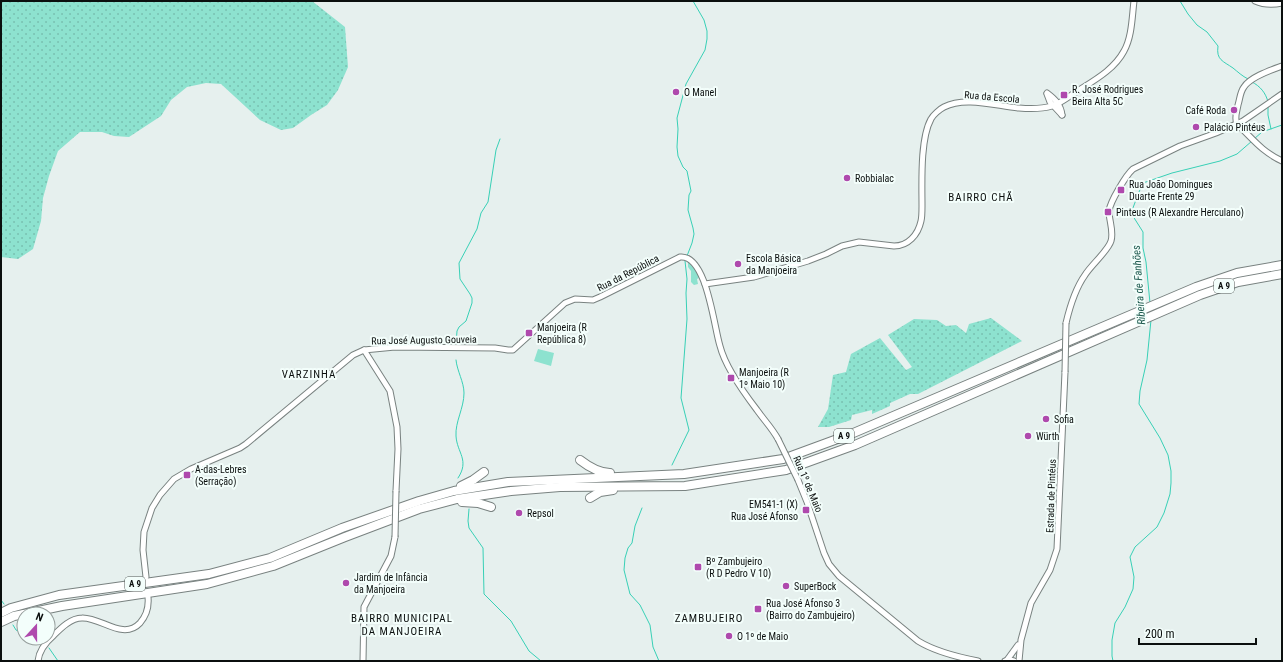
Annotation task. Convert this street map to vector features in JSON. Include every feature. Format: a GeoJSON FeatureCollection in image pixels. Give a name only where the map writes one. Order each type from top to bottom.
{"type":"FeatureCollection","features":[{"type":"Feature","properties":{"kind":"highway","name":"A 9"},"geometry":{"type":"LineString","coordinates":[[1,612],[59,595],[209,574],[270,558],[342,528],[431,497],[454,491],[508,482],[684,474],[783,459],[858,431],[1196,287],[1237,273],[1282,265]]}},
{"type":"Feature","properties":{"kind":"highway","name":"A 9"},"geometry":{"type":"LineString","coordinates":[[56,607],[207,584],[273,566],[418,510],[457,499],[510,490],[560,487],[685,486],[786,470],[855,445],[1200,295],[1238,282],[1282,274]]}},
{"type":"Feature","properties":{"kind":"highway"},"geometry":{"type":"LineString","coordinates":[[580,460],[595,470],[606,473],[647,476]]}},
{"type":"Feature","properties":{"kind":"highway"},"geometry":{"type":"LineString","coordinates":[[431,497],[465,485],[484,472]]}},
{"type":"Feature","properties":{"kind":"highway"},"geometry":{"type":"LineString","coordinates":[[590,498],[600,492],[643,486]]}},
{"type":"Feature","properties":{"kind":"highway"},"geometry":{"type":"LineString","coordinates":[[437,504],[468,502],[491,507]]}},
{"type":"Feature","properties":{"kind":"highway","name":"A 9"},"geometry":{"type":"LineString","coordinates":[[1,622],[16,616]]}},
{"type":"Feature","properties":{"kind":"street","name":"Rua da Escola"},"geometry":{"type":"LineString","coordinates":[[705,284],[754,277],[808,261],[842,246],[859,242],[900,246],[907,243],[915,235],[921,222],[923,153],[926,131],[931,118],[943,107],[954,103],[968,102],[1020,109],[1038,109],[1055,104],[1101,76],[1116,63],[1125,51],[1130,34],[1134,1]]}},
{"type":"Feature","properties":{"kind":"street"},"geometry":{"type":"LineString","coordinates":[[1255,1],[1261,4],[1282,3]]}},
{"type":"Feature","properties":{"kind":"street"},"geometry":{"type":"LineString","coordinates":[[1282,66],[1250,80],[1242,88],[1236,118],[1237,124],[1256,143],[1273,157],[1282,161]]}},
{"type":"Feature","properties":{"kind":"street","name":"Estrada de Pintéus"},"geometry":{"type":"LineString","coordinates":[[1019,661],[1021,640],[1031,603],[1050,570],[1057,548],[1066,323],[1076,290],[1084,275],[1110,243],[1112,234],[1109,210],[1111,204],[1128,174],[1133,169],[1180,146],[1243,121],[1282,94]]}},
{"type":"Feature","properties":{"kind":"street","name":"Rua 1º de Maio"},"geometry":{"type":"LineString","coordinates":[[684,256],[690,259],[697,266],[705,284],[720,348],[726,362],[751,402],[772,428],[798,480],[829,564],[839,576],[918,641],[930,648],[978,661]]}},
{"type":"Feature","properties":{"kind":"street","name":"Rua da República"},"geometry":{"type":"LineString","coordinates":[[500,349],[513,350],[565,303],[575,299],[593,300],[677,258],[684,256]]}},
{"type":"Feature","properties":{"kind":"street","name":"Rua José Augusto Gouveia"},"geometry":{"type":"LineString","coordinates":[[146,578],[143,540],[147,521],[152,508],[160,495],[174,479],[191,469],[246,444],[353,354],[364,350],[395,347],[500,349]]}},
{"type":"Feature","properties":{"kind":"street"},"geometry":{"type":"LineString","coordinates":[[363,661],[364,607],[391,556],[395,537],[398,449],[390,391],[364,350]]}},
{"type":"Feature","properties":{"kind":"street"},"geometry":{"type":"LineString","coordinates":[[38,661],[40,651],[52,636],[75,619],[91,619],[118,629],[128,629],[137,626],[144,619],[148,609],[148,597]]}},
{"type":"Feature","properties":{"kind":"street"},"geometry":{"type":"LineString","coordinates":[[1005,661],[1016,649],[1021,640]]}},
{"type":"Feature","properties":{"kind":"street"},"geometry":{"type":"LineString","coordinates":[[1005,661],[1014,661]]}},
{"type":"Feature","properties":{"kind":"green space"},"geometry":{"type":"Polygon","coordinates":[[[1,1],[312,1],[345,27],[348,67],[338,90],[327,105],[293,128],[281,130],[260,120],[221,84],[206,83],[187,87],[171,100],[161,116],[129,137],[114,136],[102,132],[80,132],[58,151],[43,198],[41,221],[33,249],[18,259],[1,257],[1,1]]]}},
{"type":"Feature","properties":{"kind":"green space"},"geometry":{"type":"Polygon","coordinates":[[[688,262],[697,271],[699,278],[697,279],[698,284],[694,285],[691,282],[691,271],[688,267],[688,262]]]}},
{"type":"Feature","properties":{"kind":"green space"},"geometry":{"type":"Polygon","coordinates":[[[991,318],[1022,341],[918,394],[910,394],[890,403],[890,406],[872,414],[872,410],[852,415],[851,420],[829,427],[818,427],[828,409],[833,375],[846,372],[851,354],[880,338],[906,370],[912,367],[888,335],[914,319],[937,320],[946,326],[956,325],[966,333],[969,324],[991,318]]]}},
{"type":"Feature","properties":{"kind":"green space"},"geometry":{"type":"Polygon","coordinates":[[[538,349],[554,353],[551,366],[534,361],[538,349]]]}},
{"type":"Feature","properties":{"kind":"waterway"},"geometry":{"type":"LineString","coordinates":[[687,256],[694,234],[688,210],[689,195],[691,191],[687,171],[683,167],[678,156],[677,118],[686,84],[705,50],[707,39],[707,31],[704,20],[693,1]]}},
{"type":"Feature","properties":{"kind":"waterway"},"geometry":{"type":"LineString","coordinates":[[1180,1],[1197,25],[1207,32],[1218,46],[1218,54],[1221,60],[1248,79]]}},
{"type":"Feature","properties":{"kind":"waterway"},"geometry":{"type":"LineString","coordinates":[[1252,82],[1262,90],[1268,102]]}},
{"type":"Feature","properties":{"kind":"waterway"},"geometry":{"type":"LineString","coordinates":[[1268,107],[1271,129]]}},
{"type":"Feature","properties":{"kind":"waterway","name":"Ribeira de Fanhões"},"geometry":{"type":"LineString","coordinates":[[1254,139],[1262,132],[1282,125]]}},
{"type":"Feature","properties":{"kind":"waterway"},"geometry":{"type":"LineString","coordinates":[[456,344],[457,331],[466,321],[472,303],[472,298],[460,279],[459,263],[477,229],[481,213],[488,202],[496,150],[500,139]]}},
{"type":"Feature","properties":{"kind":"waterway","name":"Ribeira de Fanhões"},"geometry":{"type":"LineString","coordinates":[[1150,303],[1146,262],[1143,248],[1143,232],[1131,213],[1143,183],[1172,173],[1220,161],[1237,154],[1252,141]]}},
{"type":"Feature","properties":{"kind":"waterway"},"geometry":{"type":"LineString","coordinates":[[672,465],[689,430],[681,398],[687,319],[687,279],[685,261]]}},
{"type":"Feature","properties":{"kind":"waterway","name":"Ribeira de Fanhões"},"geometry":{"type":"LineString","coordinates":[[1113,661],[1112,640],[1115,623],[1125,607],[1133,589],[1134,577],[1130,557],[1135,547],[1157,527],[1164,513],[1170,494],[1171,471],[1168,455],[1160,438],[1139,404],[1140,391],[1147,360],[1151,320]]}},
{"type":"Feature","properties":{"kind":"waterway"},"geometry":{"type":"LineString","coordinates":[[456,360],[464,393],[463,404],[456,431],[457,442],[463,461],[463,466],[458,478]]}},
{"type":"Feature","properties":{"kind":"waterway"},"geometry":{"type":"LineString","coordinates":[[642,508],[635,526],[632,543],[628,548],[625,558],[624,570],[630,594],[640,605],[650,625],[653,647],[659,661]]}},
{"type":"Feature","properties":{"kind":"waterway"},"geometry":{"type":"LineString","coordinates":[[469,509],[469,528],[483,548],[484,594],[511,621],[529,651],[541,661]]}},
{"type":"Feature","properties":{"kind":"waterway"},"geometry":{"type":"LineString","coordinates":[[1,600],[4,604]]}},
{"type":"Feature","properties":{"kind":"waterway"},"geometry":{"type":"LineString","coordinates":[[13,625],[16,630]]}},
{"type":"Feature","properties":{"kind":"waterway"},"geometry":{"type":"LineString","coordinates":[[49,648],[58,661]]}},
{"type":"Feature","properties":{"kind":"place","name":"O Manel"},"geometry":{"type":"Point","coordinates":[676,92]}},
{"type":"Feature","properties":{"kind":"place","name":"R. José Rodrigues Beira Alta 5C"},"geometry":{"type":"Point","coordinates":[1064,95]}},
{"type":"Feature","properties":{"kind":"place","name":"Café Roda"},"geometry":{"type":"Point","coordinates":[1234,110]}},
{"type":"Feature","properties":{"kind":"place","name":"Palácio Pintéus"},"geometry":{"type":"Point","coordinates":[1196,127]}},
{"type":"Feature","properties":{"kind":"place","name":"Robbialac"},"geometry":{"type":"Point","coordinates":[847,178]}},
{"type":"Feature","properties":{"kind":"place","name":"Rua João Domingues Duarte Frente 29"},"geometry":{"type":"Point","coordinates":[1121,190]}},
{"type":"Feature","properties":{"kind":"place","name":"Pinteus (R Alexandre Herculano)"},"geometry":{"type":"Point","coordinates":[1108,212]}},
{"type":"Feature","properties":{"kind":"place","name":"Escola Básica da Manjoeira"},"geometry":{"type":"Point","coordinates":[738,264]}},
{"type":"Feature","properties":{"kind":"place","name":"Manjoeira (R República 8)"},"geometry":{"type":"Point","coordinates":[529,333]}},
{"type":"Feature","properties":{"kind":"place","name":"Manjoeira (R 1º Maio 10)"},"geometry":{"type":"Point","coordinates":[731,378]}},
{"type":"Feature","properties":{"kind":"place","name":"Sofia"},"geometry":{"type":"Point","coordinates":[1046,419]}},
{"type":"Feature","properties":{"kind":"place","name":"Würth"},"geometry":{"type":"Point","coordinates":[1028,436]}},
{"type":"Feature","properties":{"kind":"place","name":"A-das-Lebres (Serração)"},"geometry":{"type":"Point","coordinates":[187,475]}},
{"type":"Feature","properties":{"kind":"place","name":"EM541-1 (X) Rua José Afonso"},"geometry":{"type":"Point","coordinates":[806,510]}},
{"type":"Feature","properties":{"kind":"place","name":"Repsol"},"geometry":{"type":"Point","coordinates":[519,513]}},
{"type":"Feature","properties":{"kind":"place","name":"Bº Zambujeiro (R D Pedro V 10)"},"geometry":{"type":"Point","coordinates":[698,567]}},
{"type":"Feature","properties":{"kind":"place","name":"Jardim de Infância da Manjoeira"},"geometry":{"type":"Point","coordinates":[346,583]}},
{"type":"Feature","properties":{"kind":"place","name":"SuperBock"},"geometry":{"type":"Point","coordinates":[786,586]}},
{"type":"Feature","properties":{"kind":"place","name":"Rua José Afonso 3 (Bairro do Zambujeiro)"},"geometry":{"type":"Point","coordinates":[758,609]}},
{"type":"Feature","properties":{"kind":"place","name":"O 1º de Maio"},"geometry":{"type":"Point","coordinates":[729,636]}},
{"type":"Feature","properties":{"kind":"district","name":"BAIRRO CHÃ"},"geometry":{"type":"Point","coordinates":[981,197]}},
{"type":"Feature","properties":{"kind":"district","name":"VARZINHA"},"geometry":{"type":"Point","coordinates":[309,374]}},
{"type":"Feature","properties":{"kind":"district","name":"ZAMBUJEIRO"},"geometry":{"type":"Point","coordinates":[709,618]}},
{"type":"Feature","properties":{"kind":"district","name":"BAIRRO MUNICIPAL DA MANJOEIRA"},"geometry":{"type":"Point","coordinates":[402,624]}}]}
